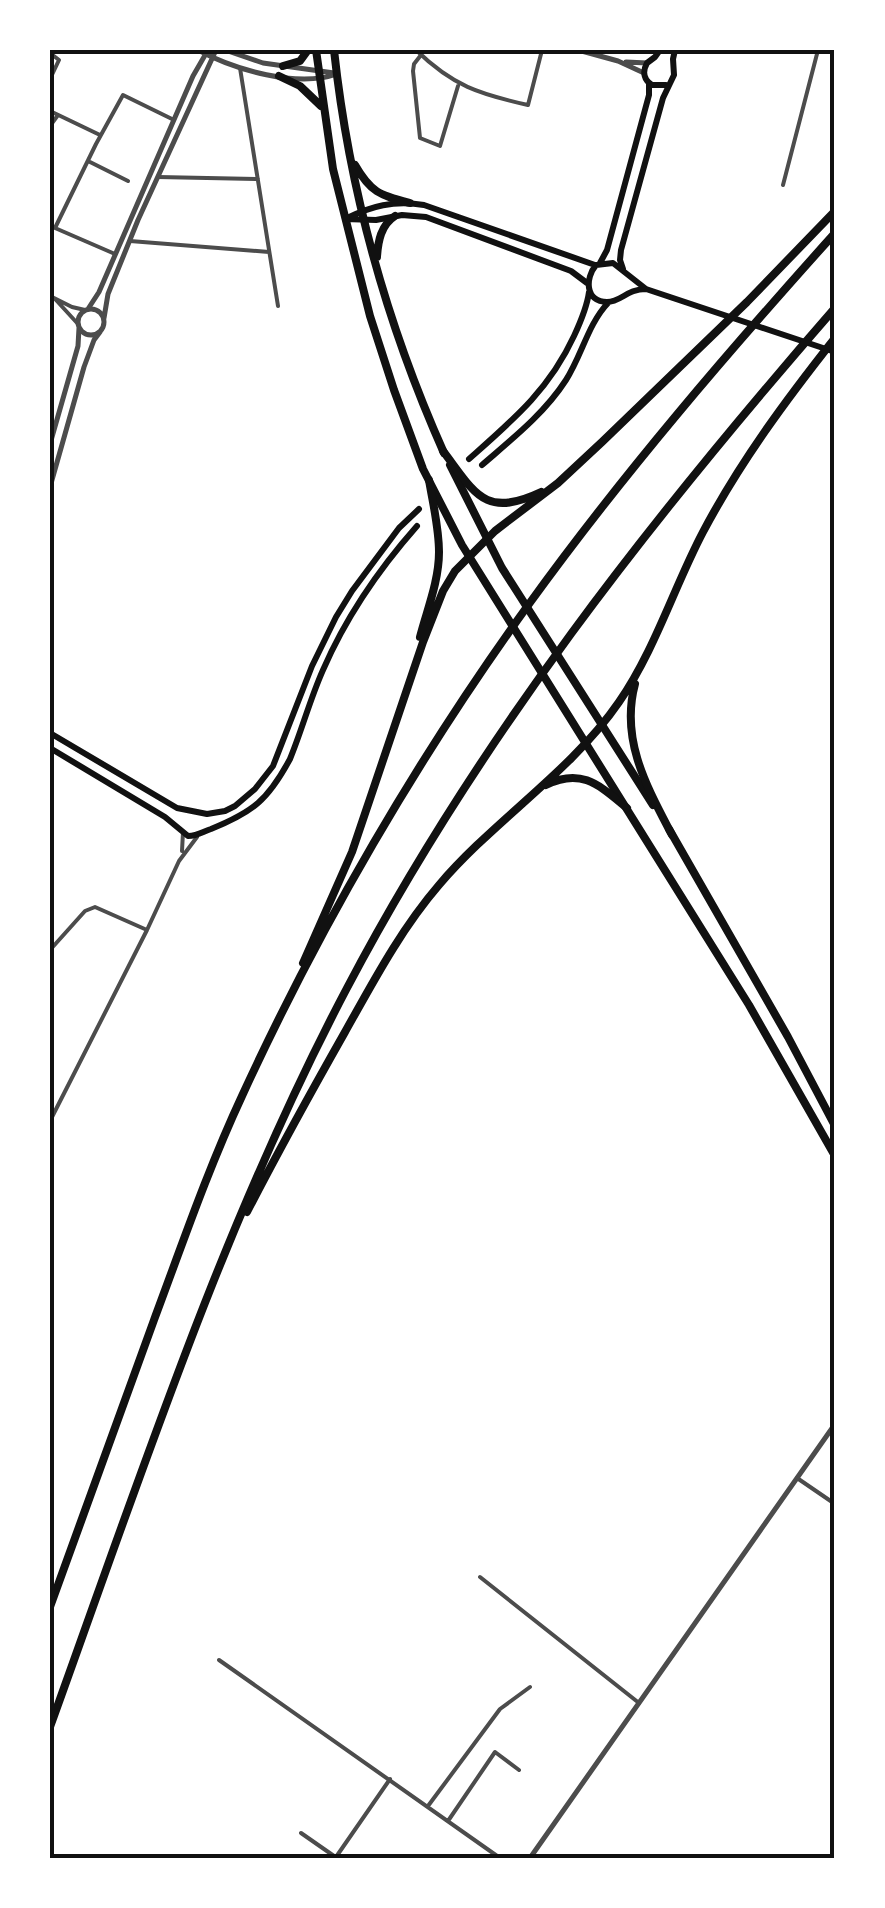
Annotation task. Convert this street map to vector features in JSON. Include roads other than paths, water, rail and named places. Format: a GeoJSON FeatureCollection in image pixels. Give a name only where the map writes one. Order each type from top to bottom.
{"type":"FeatureCollection","features":[{"type":"Feature","properties":{"kind":"highway"},"geometry":{"type":"LineString","coordinates":[[324,110],[281,71],[300,62],[312,50],[319,75],[345,218],[380,350],[429,480],[471,560],[766,1034],[835,1156]]}},
{"type":"Feature","properties":{"kind":"highway"},"geometry":{"type":"LineString","coordinates":[[334,50],[350,156],[376,266],[403,354],[443,451],[489,544],[672,835]]}},
{"type":"Feature","properties":{"kind":"highway"},"geometry":{"type":"LineString","coordinates":[[350,156],[370,188],[410,203]]}},
{"type":"Feature","properties":{"kind":"highway"},"geometry":{"type":"LineString","coordinates":[[50,1607],[191,1218],[358,836],[443,591],[455,571],[634,412],[835,210]]}},
{"type":"Feature","properties":{"kind":"highway"},"geometry":{"type":"LineString","coordinates":[[376,266],[380,234],[395,216]]}},
{"type":"Feature","properties":{"kind":"highway"},"geometry":{"type":"LineString","coordinates":[[256,1064],[376,839],[494,652],[634,468],[835,233]]}},
{"type":"Feature","properties":{"kind":"highway"},"geometry":{"type":"LineString","coordinates":[[50,1727],[224,1256],[294,1096],[398,896],[532,686],[733,425],[835,308]]}},
{"type":"Feature","properties":{"kind":"highway"},"geometry":{"type":"LineString","coordinates":[[224,1256],[318,1079],[402,938],[436,888],[585,744],[626,692],[731,481],[835,338]]}},
{"type":"Feature","properties":{"kind":"highway"},"geometry":{"type":"LineString","coordinates":[[443,451],[475,492],[493,503],[523,500],[558,483]]}},
{"type":"Feature","properties":{"kind":"highway"},"geometry":{"type":"LineString","coordinates":[[400,708],[438,568],[438,528],[429,480]]}},
{"type":"Feature","properties":{"kind":"highway"},"geometry":{"type":"LineString","coordinates":[[646,653],[632,695],[630,724],[643,780],[835,1126]]}},
{"type":"Feature","properties":{"kind":"highway"},"geometry":{"type":"LineString","coordinates":[[508,817],[540,788],[566,778],[595,783],[627,808]]}},
{"type":"Feature","properties":{"kind":"main road"},"geometry":{"type":"LineString","coordinates":[[624,294],[627,283],[620,252],[668,84],[674,75],[674,50]]}},
{"type":"Feature","properties":{"kind":"main road"},"geometry":{"type":"LineString","coordinates":[[668,84],[656,87],[644,74],[647,63],[658,54],[672,64]]}},
{"type":"Feature","properties":{"kind":"main road"},"geometry":{"type":"LineString","coordinates":[[469,459],[535,398],[552,377],[578,328],[587,302],[589,274],[607,250],[649,83]]}},
{"type":"Feature","properties":{"kind":"main road"},"geometry":{"type":"LineString","coordinates":[[345,218],[387,204],[436,208],[598,264],[613,262],[646,289],[835,352]]}},
{"type":"Feature","properties":{"kind":"main road"},"geometry":{"type":"LineString","coordinates":[[345,218],[414,215],[439,221],[571,271],[597,299],[608,302]]}},
{"type":"Feature","properties":{"kind":"main road"},"geometry":{"type":"LineString","coordinates":[[482,465],[558,393],[608,302],[646,289]]}},
{"type":"Feature","properties":{"kind":"main road"},"geometry":{"type":"LineString","coordinates":[[50,733],[162,801],[196,813],[215,814],[235,806],[265,778],[280,754],[312,666],[336,618],[365,573],[418,509]]}},
{"type":"Feature","properties":{"kind":"main road"},"geometry":{"type":"LineString","coordinates":[[50,748],[166,817],[191,837],[241,816],[274,786],[290,760],[322,670],[346,623],[417,526]]}},
{"type":"Feature","properties":{"kind":"main road"},"geometry":{"type":"LineString","coordinates":[[182,831],[182,818],[196,813]]}},
{"type":"Feature","properties":{"kind":"main road"},"geometry":{"type":"LineString","coordinates":[[196,813],[204,821],[200,834]]}},
{"type":"Feature","properties":{"kind":"street"},"geometry":{"type":"LineString","coordinates":[[458,84],[440,146],[420,138],[413,72],[419,52],[458,84],[528,106],[542,50]]}},
{"type":"Feature","properties":{"kind":"street"},"geometry":{"type":"LineString","coordinates":[[578,50],[618,61],[644,74]]}},
{"type":"Feature","properties":{"kind":"street"},"geometry":{"type":"LineString","coordinates":[[783,185],[818,50]]}},
{"type":"Feature","properties":{"kind":"street"},"geometry":{"type":"LineString","coordinates":[[230,51],[281,71]]}},
{"type":"Feature","properties":{"kind":"street"},"geometry":{"type":"LineString","coordinates":[[208,52],[240,68],[337,74]]}},
{"type":"Feature","properties":{"kind":"street"},"geometry":{"type":"LineString","coordinates":[[50,444],[78,346],[79,316],[99,292],[174,119],[208,52]]}},
{"type":"Feature","properties":{"kind":"street"},"geometry":{"type":"LineString","coordinates":[[50,487],[89,350],[104,326],[108,294],[208,52]]}},
{"type":"Feature","properties":{"kind":"street"},"geometry":{"type":"LineString","coordinates":[[50,53],[60,60],[50,78]]}},
{"type":"Feature","properties":{"kind":"street"},"geometry":{"type":"LineString","coordinates":[[618,61],[647,63]]}},
{"type":"Feature","properties":{"kind":"street"},"geometry":{"type":"LineString","coordinates":[[240,68],[278,306]]}},
{"type":"Feature","properties":{"kind":"street"},"geometry":{"type":"LineString","coordinates":[[115,254],[55,228],[123,94],[174,119]]}},
{"type":"Feature","properties":{"kind":"street"},"geometry":{"type":"LineString","coordinates":[[50,111],[101,135]]}},
{"type":"Feature","properties":{"kind":"street"},"geometry":{"type":"LineString","coordinates":[[50,126],[58,115]]}},
{"type":"Feature","properties":{"kind":"street"},"geometry":{"type":"LineString","coordinates":[[88,160],[128,181]]}},
{"type":"Feature","properties":{"kind":"street"},"geometry":{"type":"LineString","coordinates":[[157,176],[258,180]]}},
{"type":"Feature","properties":{"kind":"street"},"geometry":{"type":"LineString","coordinates":[[130,241],[269,252]]}},
{"type":"Feature","properties":{"kind":"street"},"geometry":{"type":"LineString","coordinates":[[51,296],[72,307],[96,309],[104,318]]}},
{"type":"Feature","properties":{"kind":"street"},"geometry":{"type":"LineString","coordinates":[[51,296],[89,335],[100,332]]}},
{"type":"Feature","properties":{"kind":"street"},"geometry":{"type":"LineString","coordinates":[[179,861],[182,831]]}},
{"type":"Feature","properties":{"kind":"street"},"geometry":{"type":"LineString","coordinates":[[50,1120],[179,861],[200,834]]}},
{"type":"Feature","properties":{"kind":"street"},"geometry":{"type":"LineString","coordinates":[[50,950],[86,912],[95,908],[147,930]]}},
{"type":"Feature","properties":{"kind":"street"},"geometry":{"type":"LineString","coordinates":[[530,1858],[835,1424]]}},
{"type":"Feature","properties":{"kind":"street"},"geometry":{"type":"LineString","coordinates":[[797,1478],[835,1504]]}},
{"type":"Feature","properties":{"kind":"street"},"geometry":{"type":"LineString","coordinates":[[480,1577],[640,1703]]}},
{"type":"Feature","properties":{"kind":"street"},"geometry":{"type":"LineString","coordinates":[[218,1660],[500,1858]]}},
{"type":"Feature","properties":{"kind":"street"},"geometry":{"type":"LineString","coordinates":[[428,1806],[500,1710],[530,1687]]}},
{"type":"Feature","properties":{"kind":"street"},"geometry":{"type":"LineString","coordinates":[[448,1820],[495,1752],[519,1770]]}},
{"type":"Feature","properties":{"kind":"street"},"geometry":{"type":"LineString","coordinates":[[301,1832],[336,1858],[390,1778]]}}]}
